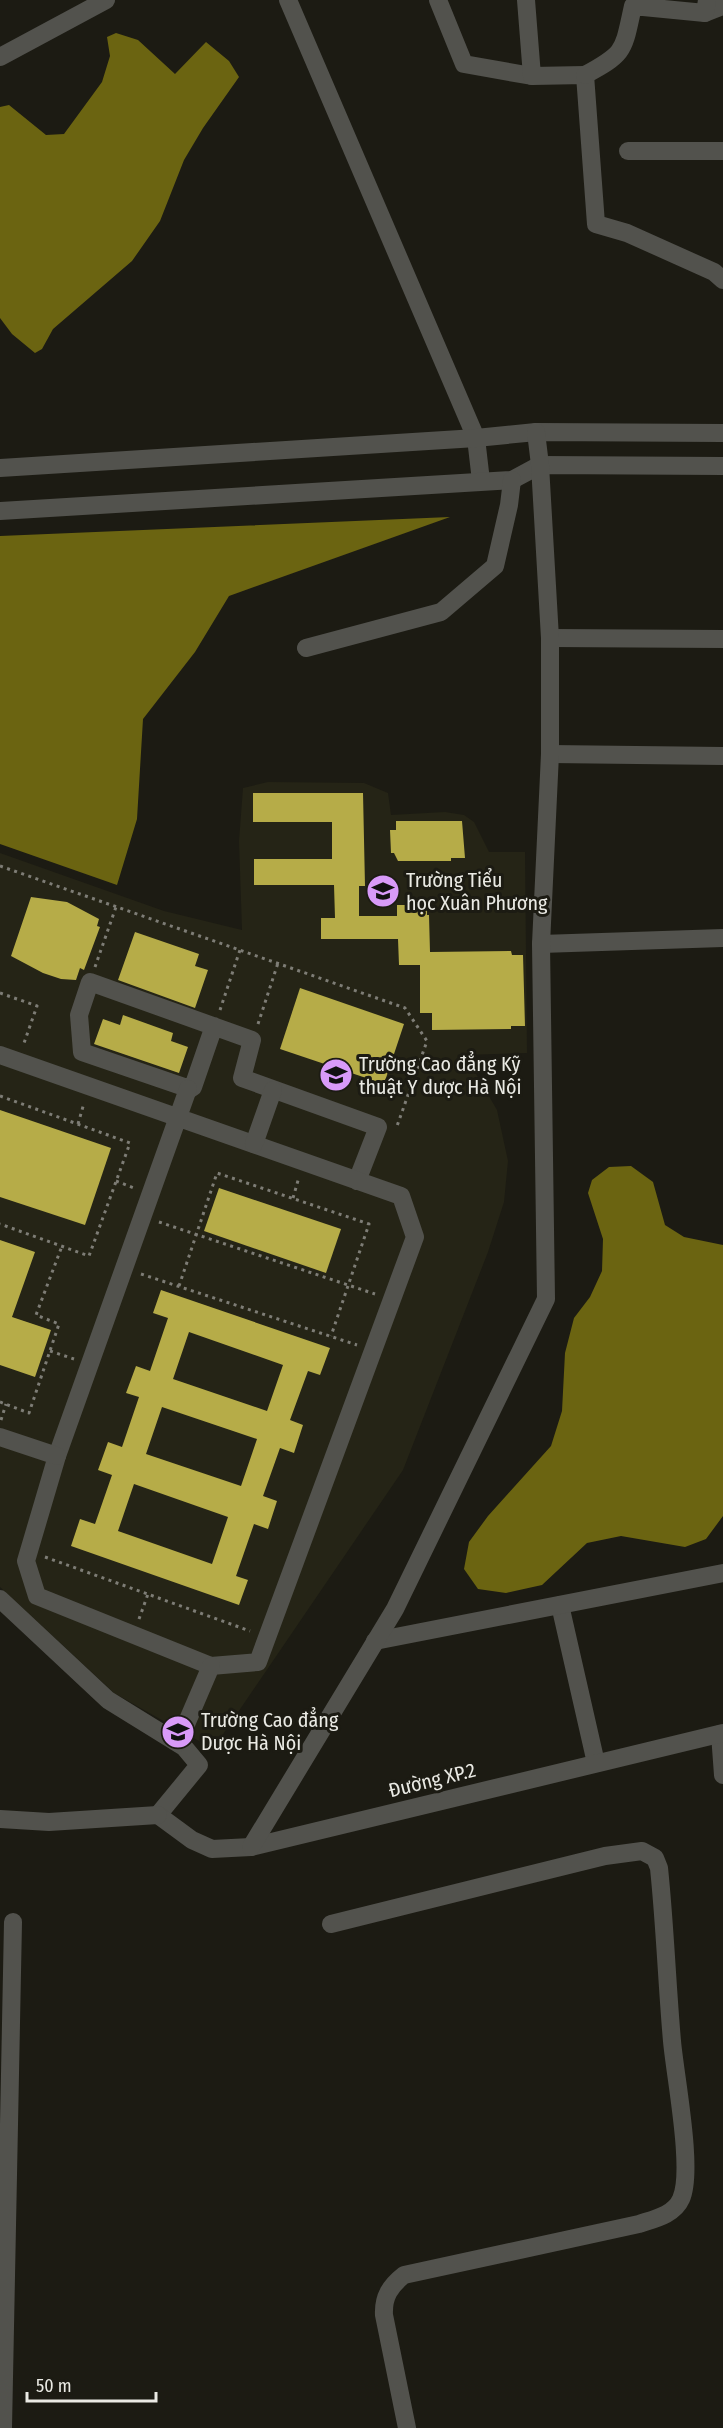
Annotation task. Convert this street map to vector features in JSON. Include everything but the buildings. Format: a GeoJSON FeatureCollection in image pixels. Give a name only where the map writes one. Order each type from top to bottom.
{"type":"FeatureCollection","features":[{"type":"Feature","properties":{"kind":"street"},"geometry":{"type":"LineString","coordinates":[[0,57],[104,0]]}},
{"type":"Feature","properties":{"kind":"street"},"geometry":{"type":"LineString","coordinates":[[288,0],[476,438],[481,481]]}},
{"type":"Feature","properties":{"kind":"street"},"geometry":{"type":"LineString","coordinates":[[438,0],[464,64],[532,76],[585,75],[618,56],[627,36],[633,3],[720,7],[723,3]]}},
{"type":"Feature","properties":{"kind":"street"},"geometry":{"type":"LineString","coordinates":[[526,0],[532,76]]}},
{"type":"Feature","properties":{"kind":"street"},"geometry":{"type":"LineString","coordinates":[[585,75],[596,224],[627,233],[714,272],[723,280]]}},
{"type":"Feature","properties":{"kind":"street"},"geometry":{"type":"LineString","coordinates":[[628,151],[723,151]]}},
{"type":"Feature","properties":{"kind":"street"},"geometry":{"type":"LineString","coordinates":[[251,1847],[400,1598],[546,1299],[541,944],[550,754],[550,638],[536,432]]}},
{"type":"Feature","properties":{"kind":"street"},"geometry":{"type":"LineString","coordinates":[[0,468],[476,438],[536,432],[723,433]]}},
{"type":"Feature","properties":{"kind":"street"},"geometry":{"type":"LineString","coordinates":[[0,511],[512,480],[540,465],[723,466]]}},
{"type":"Feature","properties":{"kind":"street"},"geometry":{"type":"LineString","coordinates":[[306,648],[441,612],[472,584],[488,574],[495,566],[499,555],[510,505],[512,480]]}},
{"type":"Feature","properties":{"kind":"street"},"geometry":{"type":"LineString","coordinates":[[550,638],[723,639]]}},
{"type":"Feature","properties":{"kind":"street"},"geometry":{"type":"LineString","coordinates":[[550,754],[723,756]]}},
{"type":"Feature","properties":{"kind":"street"},"geometry":{"type":"LineString","coordinates":[[541,944],[723,938]]}},
{"type":"Feature","properties":{"kind":"street"},"geometry":{"type":"LineString","coordinates":[[214,1026],[194,1087],[188,1089],[82,1052],[79,1015],[90,982],[214,1026],[252,1040],[242,1078],[378,1127],[357,1181]]}},
{"type":"Feature","properties":{"kind":"street"},"geometry":{"type":"LineString","coordinates":[[0,1055],[89,1087],[178,1118],[254,1144],[401,1196],[415,1237],[258,1662],[211,1666],[37,1596],[26,1561],[57,1456],[91,1364],[178,1118],[188,1089]]}},
{"type":"Feature","properties":{"kind":"street"},"geometry":{"type":"LineString","coordinates":[[254,1144],[273,1090]]}},
{"type":"Feature","properties":{"kind":"street"},"geometry":{"type":"LineString","coordinates":[[0,1437],[57,1456]]}},
{"type":"Feature","properties":{"kind":"street"},"geometry":{"type":"LineString","coordinates":[[375,1641],[723,1573]]}},
{"type":"Feature","properties":{"kind":"street"},"geometry":{"type":"LineString","coordinates":[[0,1599],[108,1700],[181,1737],[199,1764],[158,1815],[49,1822],[0,1819]]}},
{"type":"Feature","properties":{"kind":"street"},"geometry":{"type":"LineString","coordinates":[[560,1605],[596,1763]]}},
{"type":"Feature","properties":{"kind":"street"},"geometry":{"type":"LineString","coordinates":[[181,1737],[211,1666]]}},
{"type":"Feature","properties":{"kind":"street"},"geometry":{"type":"LineString","coordinates":[[721,1734],[723,1775]]}},
{"type":"Feature","properties":{"kind":"street","name":"Đường XP.2"},"geometry":{"type":"LineString","coordinates":[[158,1815],[192,1840],[212,1849],[251,1847],[721,1734]]}},
{"type":"Feature","properties":{"kind":"street"},"geometry":{"type":"LineString","coordinates":[[331,1924],[604,1857],[642,1851],[655,1858],[659,1868],[670,2023],[686,2167],[680,2202],[672,2211],[639,2224],[404,2275],[394,2283],[383,2302],[384,2315],[407,2428]]}},
{"type":"Feature","properties":{"kind":"street"},"geometry":{"type":"LineString","coordinates":[[3,2428],[4,2148],[14,1922]]}},
{"type":"Feature","properties":{"kind":"path"},"geometry":{"type":"LineString","coordinates":[[0,866],[405,1008],[427,1041],[395,1133],[378,1127]]}},
{"type":"Feature","properties":{"kind":"path"},"geometry":{"type":"LineString","coordinates":[[90,982],[116,907]]}},
{"type":"Feature","properties":{"kind":"path"},"geometry":{"type":"LineString","coordinates":[[214,1026],[240,950]]}},
{"type":"Feature","properties":{"kind":"path"},"geometry":{"type":"LineString","coordinates":[[252,1040],[278,963]]}},
{"type":"Feature","properties":{"kind":"path"},"geometry":{"type":"LineString","coordinates":[[0,993],[38,1006],[17,1061]]}},
{"type":"Feature","properties":{"kind":"path"},"geometry":{"type":"LineString","coordinates":[[78,1124],[89,1087]]}},
{"type":"Feature","properties":{"kind":"path"},"geometry":{"type":"LineString","coordinates":[[0,1096],[130,1143],[89,1256],[0,1224]]}},
{"type":"Feature","properties":{"kind":"path"},"geometry":{"type":"LineString","coordinates":[[179,1286],[217,1173],[369,1224],[332,1336]]}},
{"type":"Feature","properties":{"kind":"path"},"geometry":{"type":"LineString","coordinates":[[143,1216],[392,1300]]}},
{"type":"Feature","properties":{"kind":"path"},"geometry":{"type":"LineString","coordinates":[[0,1402],[29,1413],[59,1324],[36,1315],[62,1246]]}},
{"type":"Feature","properties":{"kind":"path"},"geometry":{"type":"LineString","coordinates":[[125,1268],[373,1350]]}},
{"type":"Feature","properties":{"kind":"path"},"geometry":{"type":"LineString","coordinates":[[50,1351],[91,1364]]}},
{"type":"Feature","properties":{"kind":"path"},"geometry":{"type":"LineString","coordinates":[[0,1423],[6,1404]]}},
{"type":"Feature","properties":{"kind":"path"},"geometry":{"type":"LineString","coordinates":[[29,1551],[267,1638]]}},
{"type":"Feature","properties":{"kind":"path"},"geometry":{"type":"LineString","coordinates":[[133,1635],[148,1594]]}},
{"type":"Feature","properties":{"kind":"shaded area"},"geometry":{"type":"Polygon","coordinates":[[[116,33],[138,40],[175,74],[206,42],[229,61],[239,77],[203,128],[184,160],[160,221],[132,261],[53,329],[42,349],[35,353],[12,334],[0,318],[0,107],[9,105],[46,135],[64,134],[102,82],[110,56],[107,37],[116,33]]]}},
{"type":"Feature","properties":{"kind":"shaded area"},"geometry":{"type":"Polygon","coordinates":[[[450,517],[229,596],[195,652],[143,719],[137,819],[117,885],[0,844],[0,536],[450,517]]]}},
{"type":"Feature","properties":{"kind":"shaded area"},"geometry":{"type":"Polygon","coordinates":[[[268,782],[364,783],[388,793],[391,815],[445,812],[464,815],[474,822],[489,852],[525,852],[527,1053],[465,1055],[497,1110],[508,1161],[504,1202],[488,1252],[403,1470],[213,1749],[114,1693],[0,1587],[0,853],[164,911],[242,930],[239,841],[243,788],[268,782]]]}},
{"type":"Feature","properties":{"kind":"shaded area"},"geometry":{"type":"Polygon","coordinates":[[[631,1166],[653,1182],[665,1225],[684,1237],[723,1245],[723,1516],[706,1539],[685,1547],[621,1536],[587,1543],[542,1585],[506,1593],[478,1589],[464,1569],[469,1542],[488,1516],[551,1446],[562,1411],[565,1353],[574,1318],[590,1297],[602,1271],[603,1239],[588,1193],[592,1180],[609,1167],[631,1166]]]}},
{"type":"Feature","properties":{"kind":"place","name":"Trường Tiểu học Xuân Phương"},"geometry":{"type":"Point","coordinates":[383,891]}},
{"type":"Feature","properties":{"kind":"place","name":"Trường Cao đẳng Kỹ thuật Y dược Hà Nội"},"geometry":{"type":"Point","coordinates":[336,1075]}},
{"type":"Feature","properties":{"kind":"place","name":"Trường Cao đẳng Dược Hà Nội"},"geometry":{"type":"Point","coordinates":[178,1732]}}]}
